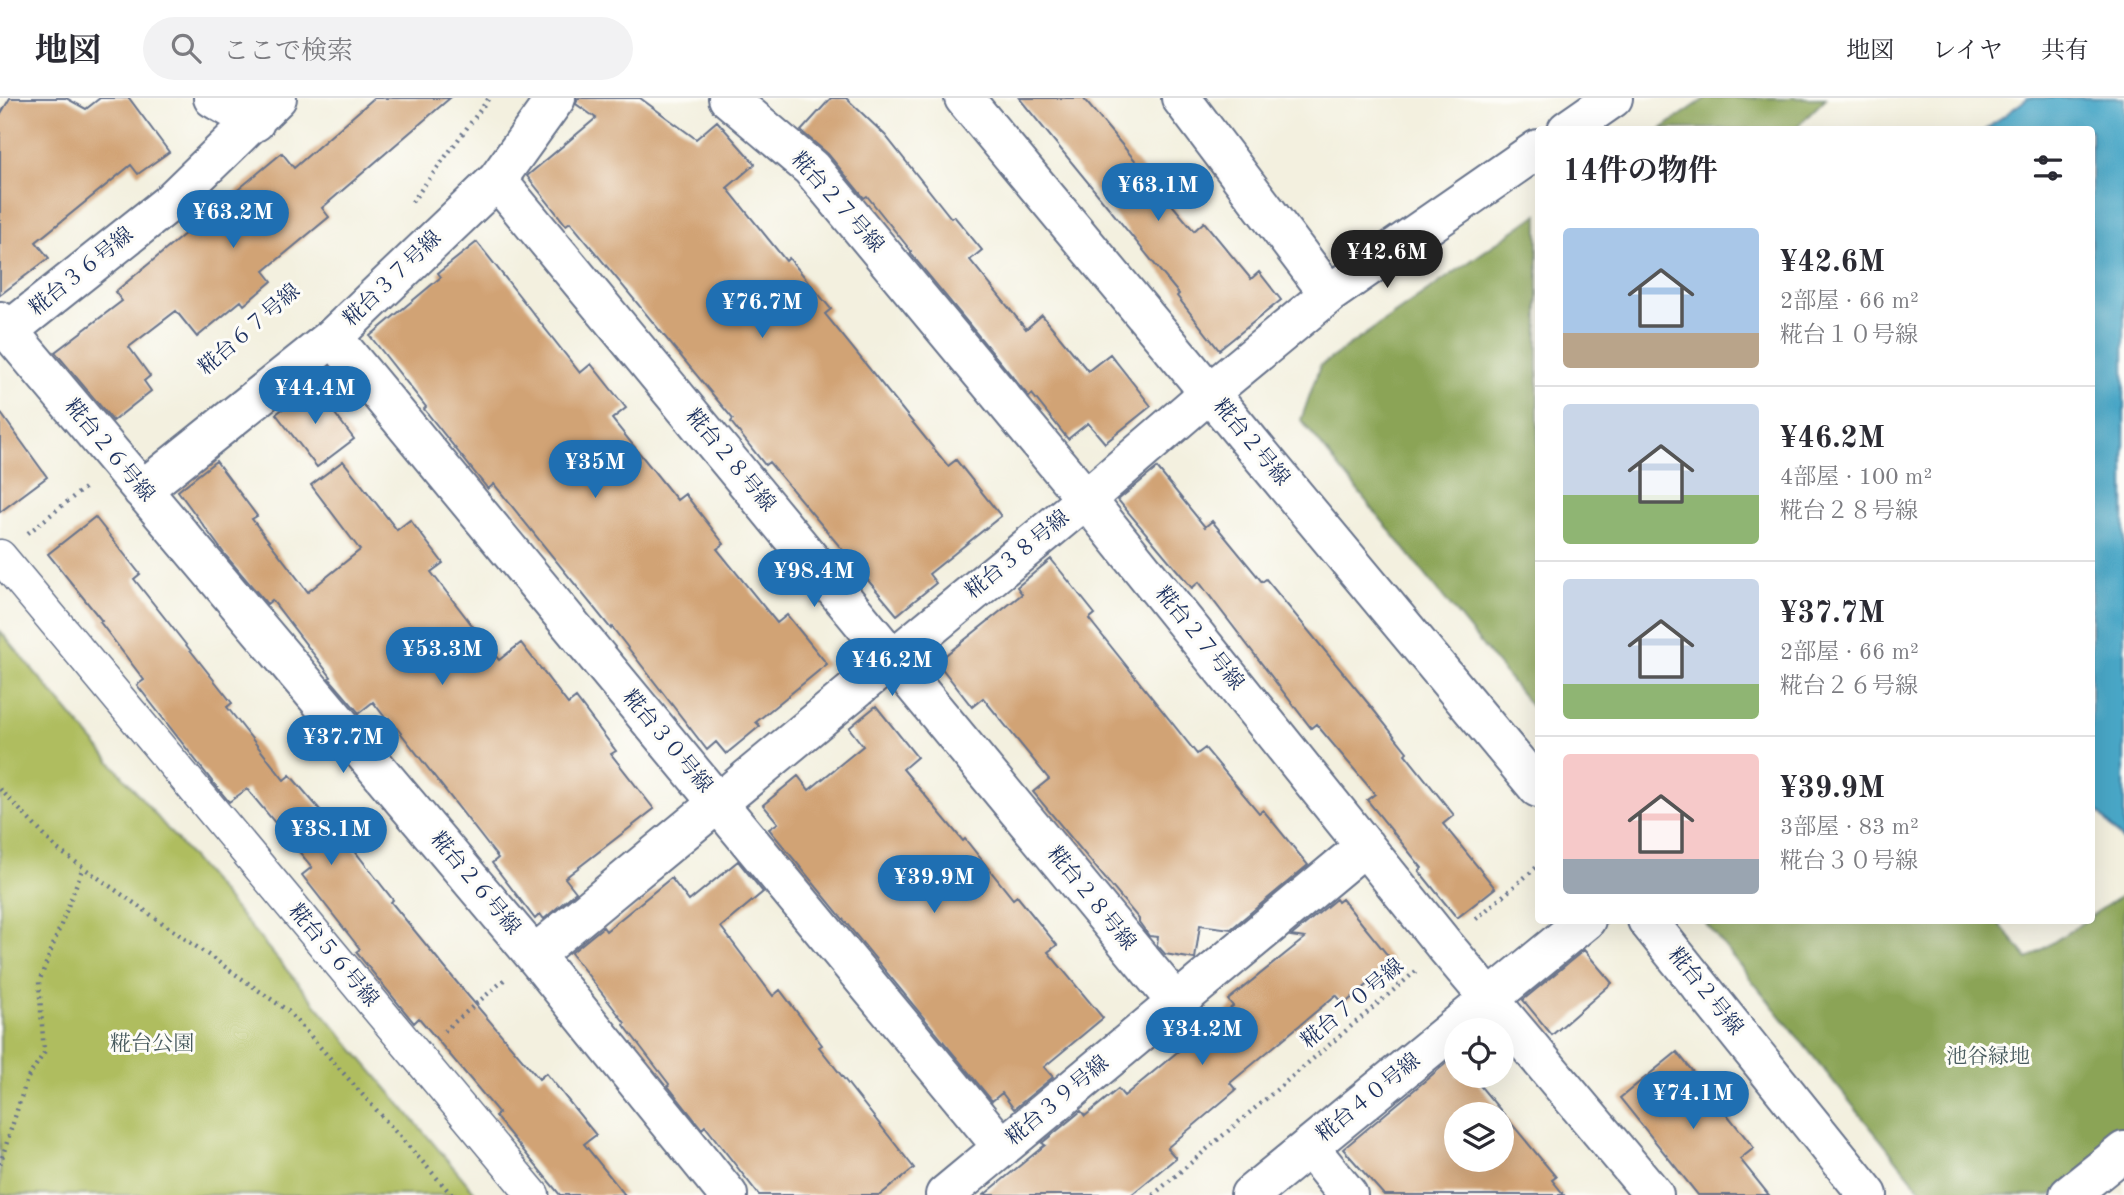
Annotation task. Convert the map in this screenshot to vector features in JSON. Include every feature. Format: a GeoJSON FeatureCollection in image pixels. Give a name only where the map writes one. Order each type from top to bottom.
{"type":"FeatureCollection","features":[{"type":"Feature","properties":{"kind":"street"},"geometry":{"type":"LineString","coordinates":[[213,98],[266,110]]}},
{"type":"Feature","properties":{"kind":"street","name":"糀台３７号線"},"geometry":{"type":"LineString","coordinates":[[142,490],[333,337],[497,180],[556,98]]}},
{"type":"Feature","properties":{"kind":"street","name":"糀台２７号線"},"geometry":{"type":"LineString","coordinates":[[728,98],[811,168],[1086,499],[1445,946],[1654,1195]]}},
{"type":"Feature","properties":{"kind":"street","name":"糀台２号線"},"geometry":{"type":"LineString","coordinates":[[964,98],[1535,784]]}},
{"type":"Feature","properties":{"kind":"street"},"geometry":{"type":"LineString","coordinates":[[1181,98],[1329,294]]}},
{"type":"Feature","properties":{"kind":"street"},"geometry":{"type":"LineString","coordinates":[[1573,126],[1613,98]]}},
{"type":"Feature","properties":{"kind":"street","name":"糀台３６号線"},"geometry":{"type":"LineString","coordinates":[[4,326],[169,203],[266,110]]}},
{"type":"Feature","properties":{"kind":"street","name":"糀台３８号線"},"geometry":{"type":"LineString","coordinates":[[534,955],[1086,499],[1329,294],[1535,151]]}},
{"type":"Feature","properties":{"kind":"street","name":"糀台２８号線"},"geometry":{"type":"LineString","coordinates":[[497,180],[1176,1002]]}},
{"type":"Feature","properties":{"kind":"street","name":"糀台２６号線"},"geometry":{"type":"LineString","coordinates":[[4,326],[534,955],[727,1195]]}},
{"type":"Feature","properties":{"kind":"street","name":"糀台３０号線"},"geometry":{"type":"LineString","coordinates":[[333,337],[1002,1147]]}},
{"type":"Feature","properties":{"kind":"street","name":"糀台５６号線"},"geometry":{"type":"LineString","coordinates":[[11,547],[415,1055],[533,1195]]}},
{"type":"Feature","properties":{"kind":"street","name":"糀台３９号線"},"geometry":{"type":"LineString","coordinates":[[945,1195],[1365,846]]}},
{"type":"Feature","properties":{"kind":"street","name":"糀台４０号線"},"geometry":{"type":"LineString","coordinates":[[1250,1195],[1581,924]]}},
{"type":"Feature","properties":{"kind":"street","name":"糀台２号線"},"geometry":{"type":"LineString","coordinates":[[1650,924],[1868,1195]]}},
{"type":"Feature","properties":{"kind":"street"},"geometry":{"type":"LineString","coordinates":[[1309,1147],[1348,1195]]}},
{"type":"Feature","properties":{"kind":"street"},"geometry":{"type":"LineString","coordinates":[[2072,1194],[2124,1152]]}},
{"type":"Feature","properties":{"kind":"path"},"geometry":{"type":"LineString","coordinates":[[409,206],[489,98]]}},
{"type":"Feature","properties":{"kind":"path"},"geometry":{"type":"LineString","coordinates":[[11,547],[118,461]]}},
{"type":"Feature","properties":{"kind":"path"},"geometry":{"type":"LineString","coordinates":[[0,789],[57,849],[288,1012],[452,1195]]}},
{"type":"Feature","properties":{"kind":"path"},"geometry":{"type":"LineString","coordinates":[[0,1164],[27,1079],[44,1053],[38,982],[83,867]]}},
{"type":"Feature","properties":{"kind":"path","name":"糀台７０号線"},"geometry":{"type":"LineString","coordinates":[[1153,1195],[1535,869]]}},
{"type":"Feature","properties":{"kind":"path"},"geometry":{"type":"LineString","coordinates":[[415,1055],[534,955]]}},
{"type":"Feature","properties":{"kind":"green space"},"geometry":{"type":"Polygon","coordinates":[[[1706,98],[1826,98],[1798,126],[1665,126],[1706,98]]]}},
{"type":"Feature","properties":{"kind":"green space"},"geometry":{"type":"Polygon","coordinates":[[[1535,216],[1535,711],[1301,420],[1320,366],[1535,216]]]}},
{"type":"Feature","properties":{"kind":"green space","name":"糀台公園"},"geometry":{"type":"Polygon","coordinates":[[[0,631],[477,1195],[0,1195],[0,631]]]}},
{"type":"Feature","properties":{"kind":"green space","name":"池谷緑地"},"geometry":{"type":"Polygon","coordinates":[[[2124,894],[2124,1134],[2051,1195],[1925,1195],[1706,924],[1999,924],[2028,959],[2080,924],[2095,924],[2095,913],[2124,894]]]}},
{"type":"Feature","properties":{"kind":"water"},"geometry":{"type":"Polygon","coordinates":[[[2028,98],[2124,98],[2124,842],[2095,808],[2095,126],[1990,126],[2028,98]]]}},
{"type":"Feature","properties":{"kind":"building"},"geometry":{"type":"Polygon","coordinates":[[[10,98],[66,98],[86,109],[100,98],[129,98],[169,152],[138,174],[131,165],[36,242],[49,258],[0,295],[0,115],[10,98]]]}},
{"type":"Feature","properties":{"kind":"building"},"geometry":{"type":"Polygon","coordinates":[[[374,98],[450,98],[322,208],[329,217],[264,271],[272,281],[244,305],[241,301],[197,337],[176,311],[129,347],[150,376],[144,381],[151,391],[113,421],[55,352],[122,301],[115,292],[282,153],[294,168],[374,98]]]}},
{"type":"Feature","properties":{"kind":"building"},"geometry":{"type":"Polygon","coordinates":[[[578,98],[640,98],[696,139],[717,121],[755,164],[727,188],[786,261],[789,258],[831,309],[825,314],[948,466],[956,460],[1001,516],[929,574],[936,583],[897,615],[769,462],[765,465],[731,422],[733,419],[570,222],[566,225],[527,176],[596,118],[576,104],[578,98]]]}},
{"type":"Feature","properties":{"kind":"building"},"geometry":{"type":"Polygon","coordinates":[[[831,98],[846,98],[885,135],[951,218],[954,216],[982,250],[970,260],[1026,329],[1042,315],[1088,371],[1110,354],[1151,406],[1105,443],[1088,423],[1068,439],[1032,394],[1029,397],[911,254],[867,196],[864,198],[828,154],[801,131],[831,98]]]}},
{"type":"Feature","properties":{"kind":"building"},"geometry":{"type":"Polygon","coordinates":[[[1019,98],[1083,98],[1194,231],[1204,222],[1251,279],[1259,272],[1281,300],[1219,350],[1177,296],[1179,294],[1019,98]]]}},
{"type":"Feature","properties":{"kind":"building"},"geometry":{"type":"Polygon","coordinates":[[[477,242],[580,373],[591,364],[626,408],[612,419],[677,500],[685,494],[724,544],[717,549],[777,623],[787,615],[827,664],[756,722],[760,726],[726,754],[716,742],[707,750],[612,627],[611,629],[494,484],[488,489],[370,336],[441,277],[438,273],[477,242]]]}},
{"type":"Feature","properties":{"kind":"building"},"geometry":{"type":"Polygon","coordinates":[[[314,386],[354,439],[317,467],[276,414],[314,386]]]}},
{"type":"Feature","properties":{"kind":"building"},"geometry":{"type":"Polygon","coordinates":[[[0,412],[47,477],[0,512],[0,412]]]}},
{"type":"Feature","properties":{"kind":"building"},"geometry":{"type":"Polygon","coordinates":[[[216,461],[257,516],[252,519],[308,592],[360,550],[311,485],[343,461],[397,530],[410,520],[443,563],[431,572],[499,660],[521,643],[568,704],[576,698],[616,751],[611,754],[654,809],[565,878],[576,892],[544,919],[540,914],[535,919],[492,863],[498,858],[389,718],[387,720],[373,702],[359,713],[329,678],[331,677],[272,600],[267,604],[226,556],[178,491],[216,461]]]}},
{"type":"Feature","properties":{"kind":"building"},"geometry":{"type":"Polygon","coordinates":[[[1157,468],[1205,527],[1212,521],[1262,582],[1266,579],[1372,708],[1454,815],[1443,824],[1495,888],[1457,918],[1419,871],[1422,868],[1367,800],[1375,794],[1316,724],[1311,728],[1199,582],[1192,588],[1118,500],[1157,468]]]}},
{"type":"Feature","properties":{"kind":"building"},"geometry":{"type":"Polygon","coordinates":[[[95,517],[140,574],[134,579],[232,703],[227,707],[284,780],[290,775],[346,840],[393,900],[391,902],[459,985],[539,1079],[546,1073],[596,1135],[584,1144],[625,1195],[560,1195],[495,1116],[499,1113],[419,1018],[414,1023],[356,952],[360,949],[302,875],[312,867],[247,789],[229,802],[215,785],[137,685],[144,680],[100,622],[102,621],[48,554],[95,517]]]}},
{"type":"Feature","properties":{"kind":"building"},"geometry":{"type":"Polygon","coordinates":[[[1051,559],[1095,614],[1089,619],[1197,754],[1205,748],[1259,813],[1263,810],[1308,865],[1231,929],[1200,925],[1195,959],[1165,954],[1157,945],[1158,937],[1149,936],[1139,919],[1033,792],[1049,779],[983,698],[972,707],[937,662],[1022,594],[1017,587],[1051,559]]]}},
{"type":"Feature","properties":{"kind":"building"},"geometry":{"type":"Polygon","coordinates":[[[876,706],[917,757],[903,769],[963,841],[965,839],[1013,899],[1017,896],[1057,945],[1048,952],[1103,1018],[1044,1067],[1053,1077],[1014,1109],[1002,1093],[992,1101],[769,829],[778,823],[763,805],[798,776],[809,790],[863,746],[849,728],[876,706]]]}},
{"type":"Feature","properties":{"kind":"building"},"geometry":{"type":"Polygon","coordinates":[[[738,861],[763,892],[721,927],[773,996],[780,990],[822,1045],[819,1047],[914,1168],[880,1195],[759,1195],[705,1126],[702,1129],[668,1086],[625,1023],[571,953],[603,927],[606,931],[671,878],[689,901],[738,861]]]}},
{"type":"Feature","properties":{"kind":"building"},"geometry":{"type":"Polygon","coordinates":[[[1336,899],[1338,902],[1342,899],[1394,963],[1344,1004],[1336,995],[1230,1083],[1236,1090],[1167,1148],[1176,1158],[1131,1195],[984,1195],[1045,1145],[1042,1143],[1081,1111],[1085,1116],[1118,1089],[1124,1096],[1233,1006],[1228,1000],[1305,938],[1291,936],[1336,899]]]}},
{"type":"Feature","properties":{"kind":"building"},"geometry":{"type":"Polygon","coordinates":[[[1584,950],[1612,983],[1552,1035],[1523,1000],[1584,950]]]}},
{"type":"Feature","properties":{"kind":"building"},"geometry":{"type":"Polygon","coordinates":[[[1677,1052],[1754,1148],[1740,1159],[1769,1195],[1698,1195],[1620,1098],[1677,1052]]]}},
{"type":"Feature","properties":{"kind":"building"},"geometry":{"type":"Polygon","coordinates":[[[1444,1065],[1444,1088],[1482,1088],[1494,1102],[1444,1102],[1444,1172],[1514,1172],[1514,1126],[1556,1177],[1552,1180],[1564,1195],[1384,1195],[1343,1149],[1444,1065]]]}}]}
